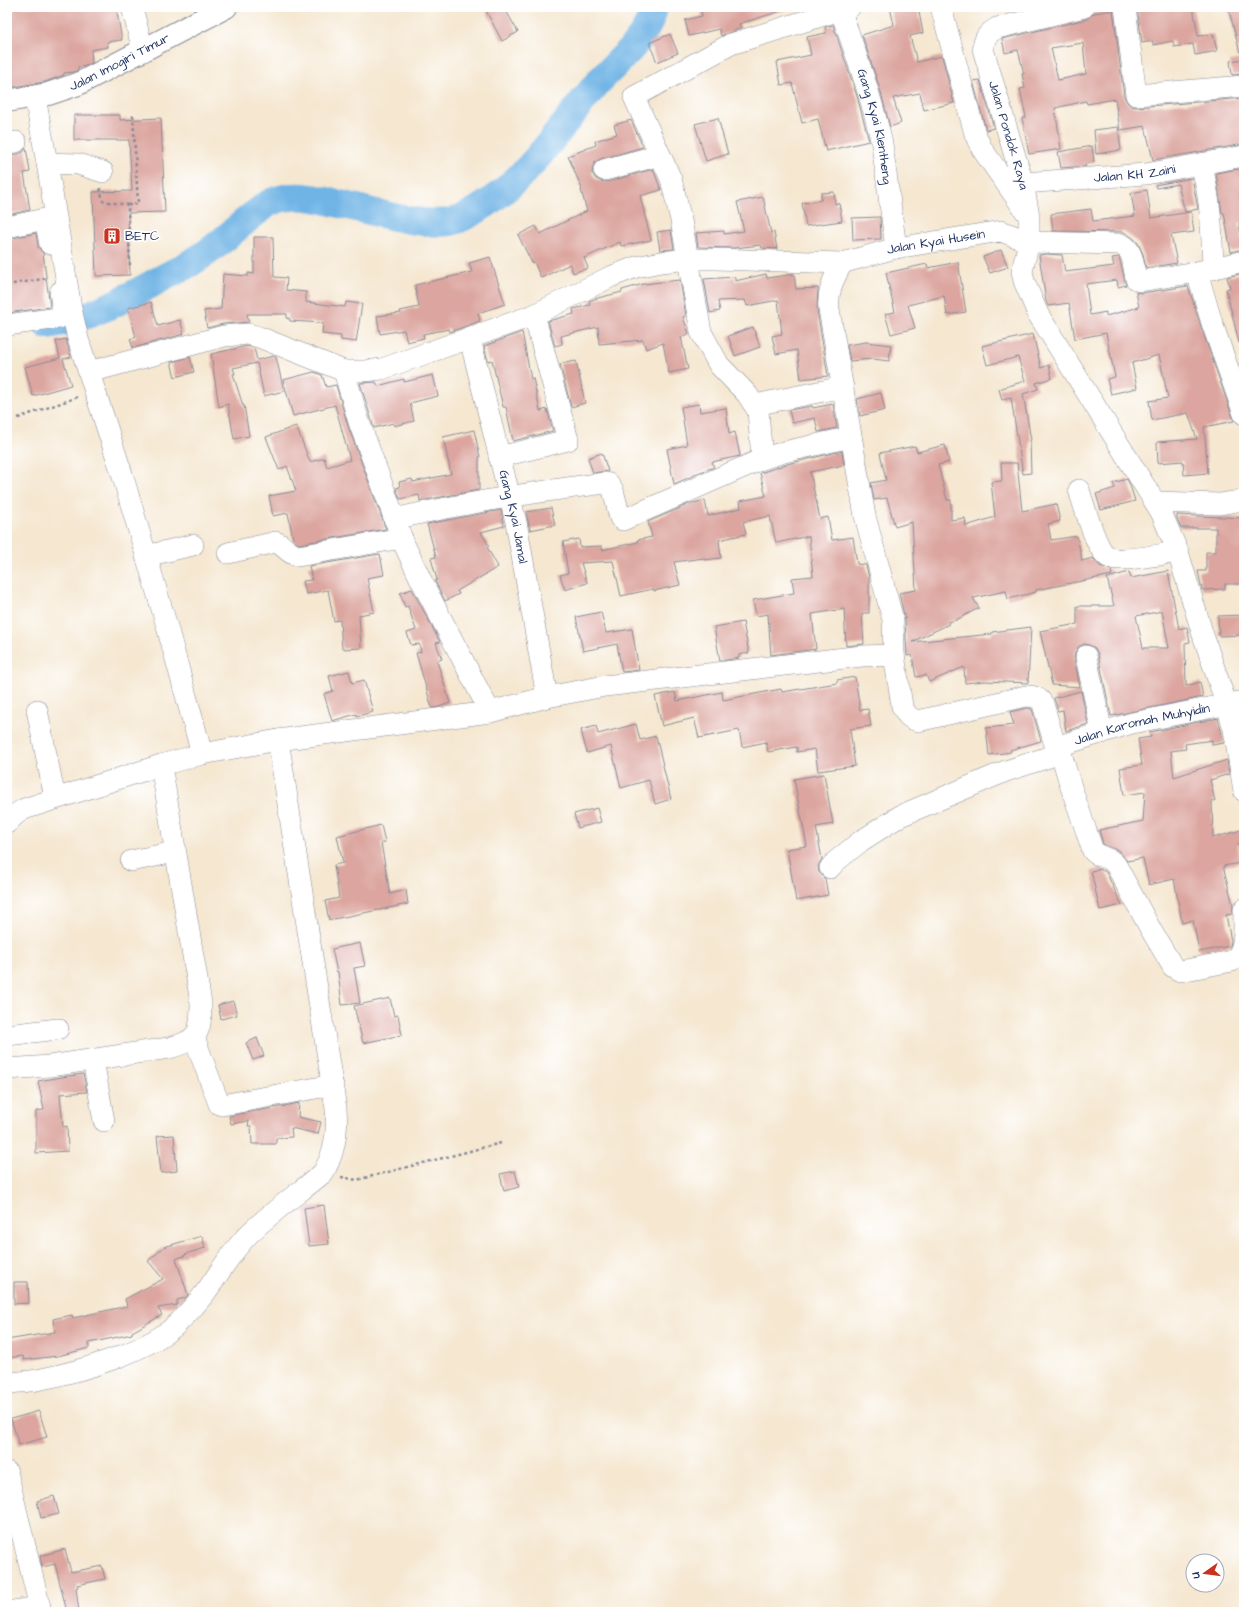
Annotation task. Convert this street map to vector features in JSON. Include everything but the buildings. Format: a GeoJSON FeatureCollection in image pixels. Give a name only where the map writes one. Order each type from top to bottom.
{"type":"FeatureCollection","features":[{"type":"Feature","properties":{"kind":"main road","name":"Jalan Imogiri Timur"},"geometry":{"type":"LineString","coordinates":[[7,101],[35,97],[68,88],[143,51],[226,7]]}},
{"type":"Feature","properties":{"kind":"street"},"geometry":{"type":"LineString","coordinates":[[132,7],[143,51]]}},
{"type":"Feature","properties":{"kind":"street"},"geometry":{"type":"LineString","coordinates":[[941,7],[975,134],[982,149],[1029,216]]}},
{"type":"Feature","properties":{"kind":"street","name":"Jalan Pondok Raya"},"geometry":{"type":"LineString","coordinates":[[1084,7],[997,28],[990,32],[984,40],[983,49],[1023,183],[1029,216],[1028,242],[1022,271],[1038,314],[1160,512],[1178,552],[1202,632],[1235,703],[1234,728],[1244,791]]}},
{"type":"Feature","properties":{"kind":"street"},"geometry":{"type":"LineString","coordinates":[[1125,7],[1136,95],[1244,86]]}},
{"type":"Feature","properties":{"kind":"street"},"geometry":{"type":"LineString","coordinates":[[762,459],[759,418],[755,405],[719,365],[701,332],[693,292],[689,259],[670,179],[634,97],[731,44],[845,8]]}},
{"type":"Feature","properties":{"kind":"street","name":"Gang Kyai Klentheng"},"geometry":{"type":"LineString","coordinates":[[845,8],[882,144],[896,248]]}},
{"type":"Feature","properties":{"kind":"street"},"geometry":{"type":"LineString","coordinates":[[35,97],[48,163],[71,308],[78,339],[166,622],[202,754]]}},
{"type":"Feature","properties":{"kind":"street"},"geometry":{"type":"LineString","coordinates":[[604,170],[660,155]]}},
{"type":"Feature","properties":{"kind":"street","name":"Jalan KH Zaini"},"geometry":{"type":"LineString","coordinates":[[1023,183],[1146,174],[1244,156]]}},
{"type":"Feature","properties":{"kind":"street"},"geometry":{"type":"LineString","coordinates":[[48,163],[78,164],[100,171]]}},
{"type":"Feature","properties":{"kind":"street"},"geometry":{"type":"LineString","coordinates":[[1201,164],[1207,184],[1211,221],[1205,270],[1212,323],[1244,414]]}},
{"type":"Feature","properties":{"kind":"street"},"geometry":{"type":"LineString","coordinates":[[7,227],[45,219],[63,308],[59,318],[7,325]]}},
{"type":"Feature","properties":{"kind":"street","name":"Jalan Kyai Husein"},"geometry":{"type":"LineString","coordinates":[[344,371],[382,369],[534,316],[610,277],[661,262],[689,259],[715,259],[842,263],[896,248],[1001,232],[1028,242],[1120,244],[1125,246],[1131,253],[1136,279],[1140,281],[1205,270]]}},
{"type":"Feature","properties":{"kind":"street"},"geometry":{"type":"LineString","coordinates":[[1205,270],[1244,261]]}},
{"type":"Feature","properties":{"kind":"street"},"geometry":{"type":"LineString","coordinates":[[842,263],[829,290],[828,300],[865,516],[892,620],[894,655],[902,706],[905,712],[912,720],[918,721],[1026,696],[1036,697],[1043,704],[1054,742],[1060,750],[1093,851],[1100,857],[1109,858],[1116,865],[1151,930],[1176,969],[1186,970],[1232,961],[1236,958],[1242,948],[1244,909]]}},
{"type":"Feature","properties":{"kind":"street"},"geometry":{"type":"LineString","coordinates":[[499,457],[568,440],[534,316]]}},
{"type":"Feature","properties":{"kind":"street"},"geometry":{"type":"LineString","coordinates":[[92,381],[224,336],[248,334],[259,336],[344,371],[359,422],[398,529],[420,578],[490,712]]}},
{"type":"Feature","properties":{"kind":"street","name":"Gang Kyai Jamal"},"geometry":{"type":"LineString","coordinates":[[470,338],[516,522],[547,697]]}},
{"type":"Feature","properties":{"kind":"street"},"geometry":{"type":"LineString","coordinates":[[755,405],[843,386]]}},
{"type":"Feature","properties":{"kind":"street"},"geometry":{"type":"LineString","coordinates":[[228,553],[276,542],[281,544],[290,554],[298,556],[343,547],[398,529],[444,508],[509,496],[605,483],[609,484],[613,490],[620,518],[623,520],[762,459],[784,452],[851,437]]}},
{"type":"Feature","properties":{"kind":"street"},"geometry":{"type":"LineString","coordinates":[[1079,490],[1100,548],[1108,557],[1122,559],[1178,552]]}},
{"type":"Feature","properties":{"kind":"street"},"geometry":{"type":"LineString","coordinates":[[1154,502],[1220,504],[1244,500]]}},
{"type":"Feature","properties":{"kind":"street"},"geometry":{"type":"LineString","coordinates":[[146,556],[193,545]]}},
{"type":"Feature","properties":{"kind":"street"},"geometry":{"type":"LineString","coordinates":[[7,823],[16,814],[24,809],[55,798],[161,765],[202,754],[278,740],[490,712],[547,697],[605,686],[862,656],[894,655]]}},
{"type":"Feature","properties":{"kind":"street"},"geometry":{"type":"LineString","coordinates":[[1086,656],[1102,733]]}},
{"type":"Feature","properties":{"kind":"street","name":"Jalan Karomah Muhyidin"},"geometry":{"type":"LineString","coordinates":[[830,868],[835,862],[861,841],[900,816],[1006,771],[1102,733],[1132,723],[1235,703]]}},
{"type":"Feature","properties":{"kind":"street"},"geometry":{"type":"LineString","coordinates":[[37,710],[55,798]]}},
{"type":"Feature","properties":{"kind":"street"},"geometry":{"type":"LineString","coordinates":[[7,1383],[36,1380],[68,1373],[119,1356],[154,1341],[167,1333],[180,1322],[204,1294],[237,1247],[249,1234],[323,1173],[328,1165],[335,1144],[338,1124],[278,740]]}},
{"type":"Feature","properties":{"kind":"street"},"geometry":{"type":"LineString","coordinates":[[7,1069],[50,1066],[169,1048],[186,1044],[199,1030],[201,1003],[161,765]]}},
{"type":"Feature","properties":{"kind":"street"},"geometry":{"type":"LineString","coordinates":[[131,861],[176,852]]}},
{"type":"Feature","properties":{"kind":"street"},"geometry":{"type":"LineString","coordinates":[[7,1035],[58,1029]]}},
{"type":"Feature","properties":{"kind":"street"},"geometry":{"type":"LineString","coordinates":[[194,1037],[219,1104],[222,1105],[333,1085]]}},
{"type":"Feature","properties":{"kind":"street"},"geometry":{"type":"LineString","coordinates":[[93,1060],[104,1121]]}},
{"type":"Feature","properties":{"kind":"street"},"geometry":{"type":"LineString","coordinates":[[7,1472],[41,1609],[7,1612]]}},
{"type":"Feature","properties":{"kind":"path"},"geometry":{"type":"LineString","coordinates":[[100,171],[103,201],[128,205],[138,204],[133,115]]}},
{"type":"Feature","properties":{"kind":"path"},"geometry":{"type":"LineString","coordinates":[[128,205],[130,268]]}},
{"type":"Feature","properties":{"kind":"path"},"geometry":{"type":"LineString","coordinates":[[7,285],[57,277]]}},
{"type":"Feature","properties":{"kind":"path"},"geometry":{"type":"LineString","coordinates":[[18,418],[92,381]]}},
{"type":"Feature","properties":{"kind":"path"},"geometry":{"type":"LineString","coordinates":[[323,1173],[357,1180],[501,1143]]}},
{"type":"Feature","properties":{"kind":"waterway"},"geometry":{"type":"LineString","coordinates":[[47,325],[76,319],[90,314],[131,295],[181,268],[211,249],[267,204],[282,198],[315,198],[423,222],[450,222],[464,217],[495,198],[527,169],[555,137],[595,86],[638,40],[651,19],[654,7]]}},
{"type":"Feature","properties":{"kind":"place","name":"BETC"},"geometry":{"type":"Point","coordinates":[112,236]}}]}
